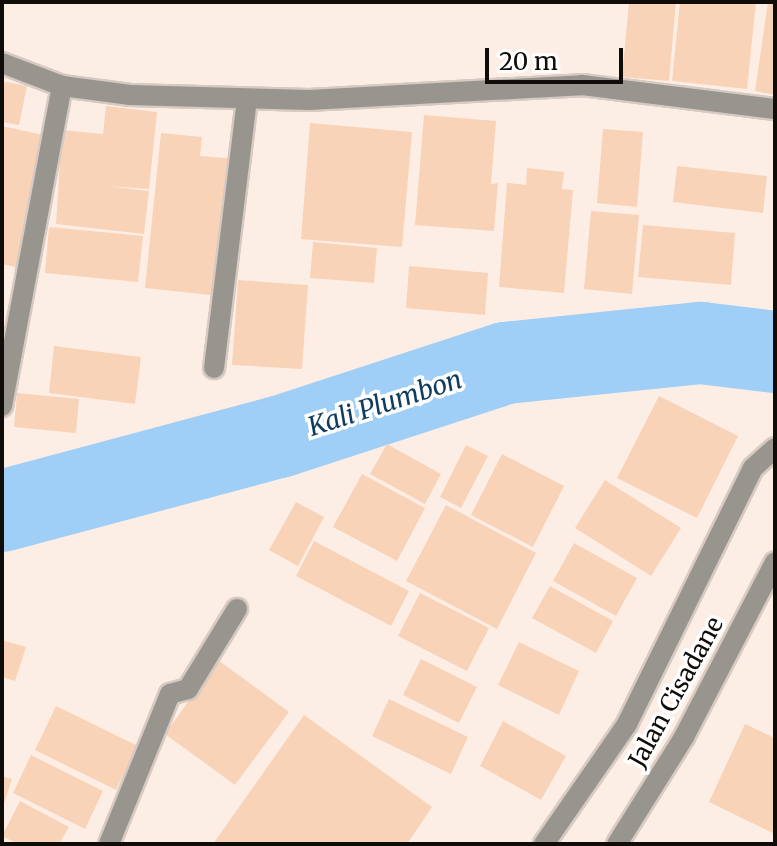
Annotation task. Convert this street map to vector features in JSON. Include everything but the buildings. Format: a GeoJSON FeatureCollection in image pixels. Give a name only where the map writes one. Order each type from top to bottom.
{"type":"FeatureCollection","features":[{"type":"Feature","properties":{"kind":"street"},"geometry":{"type":"LineString","coordinates":[[2,63],[62,86],[130,95],[247,99],[382,98],[582,85],[775,109]]}},
{"type":"Feature","properties":{"kind":"street"},"geometry":{"type":"LineString","coordinates":[[2,406],[62,86]]}},
{"type":"Feature","properties":{"kind":"street"},"geometry":{"type":"LineString","coordinates":[[214,368],[247,99]]}},
{"type":"Feature","properties":{"kind":"street"},"geometry":{"type":"LineString","coordinates":[[544,844],[627,724],[753,468],[775,448]]}},
{"type":"Feature","properties":{"kind":"street","name":"Jalan Cisadane"},"geometry":{"type":"LineString","coordinates":[[617,844],[769,592],[775,562]]}},
{"type":"Feature","properties":{"kind":"street"},"geometry":{"type":"LineString","coordinates":[[109,844],[170,694],[188,689],[237,609]]}},
{"type":"Feature","properties":{"kind":"waterway","name":"Kali Plumbon"},"geometry":{"type":"LineString","coordinates":[[2,511],[279,437],[506,363],[701,343],[775,352]]}}]}
